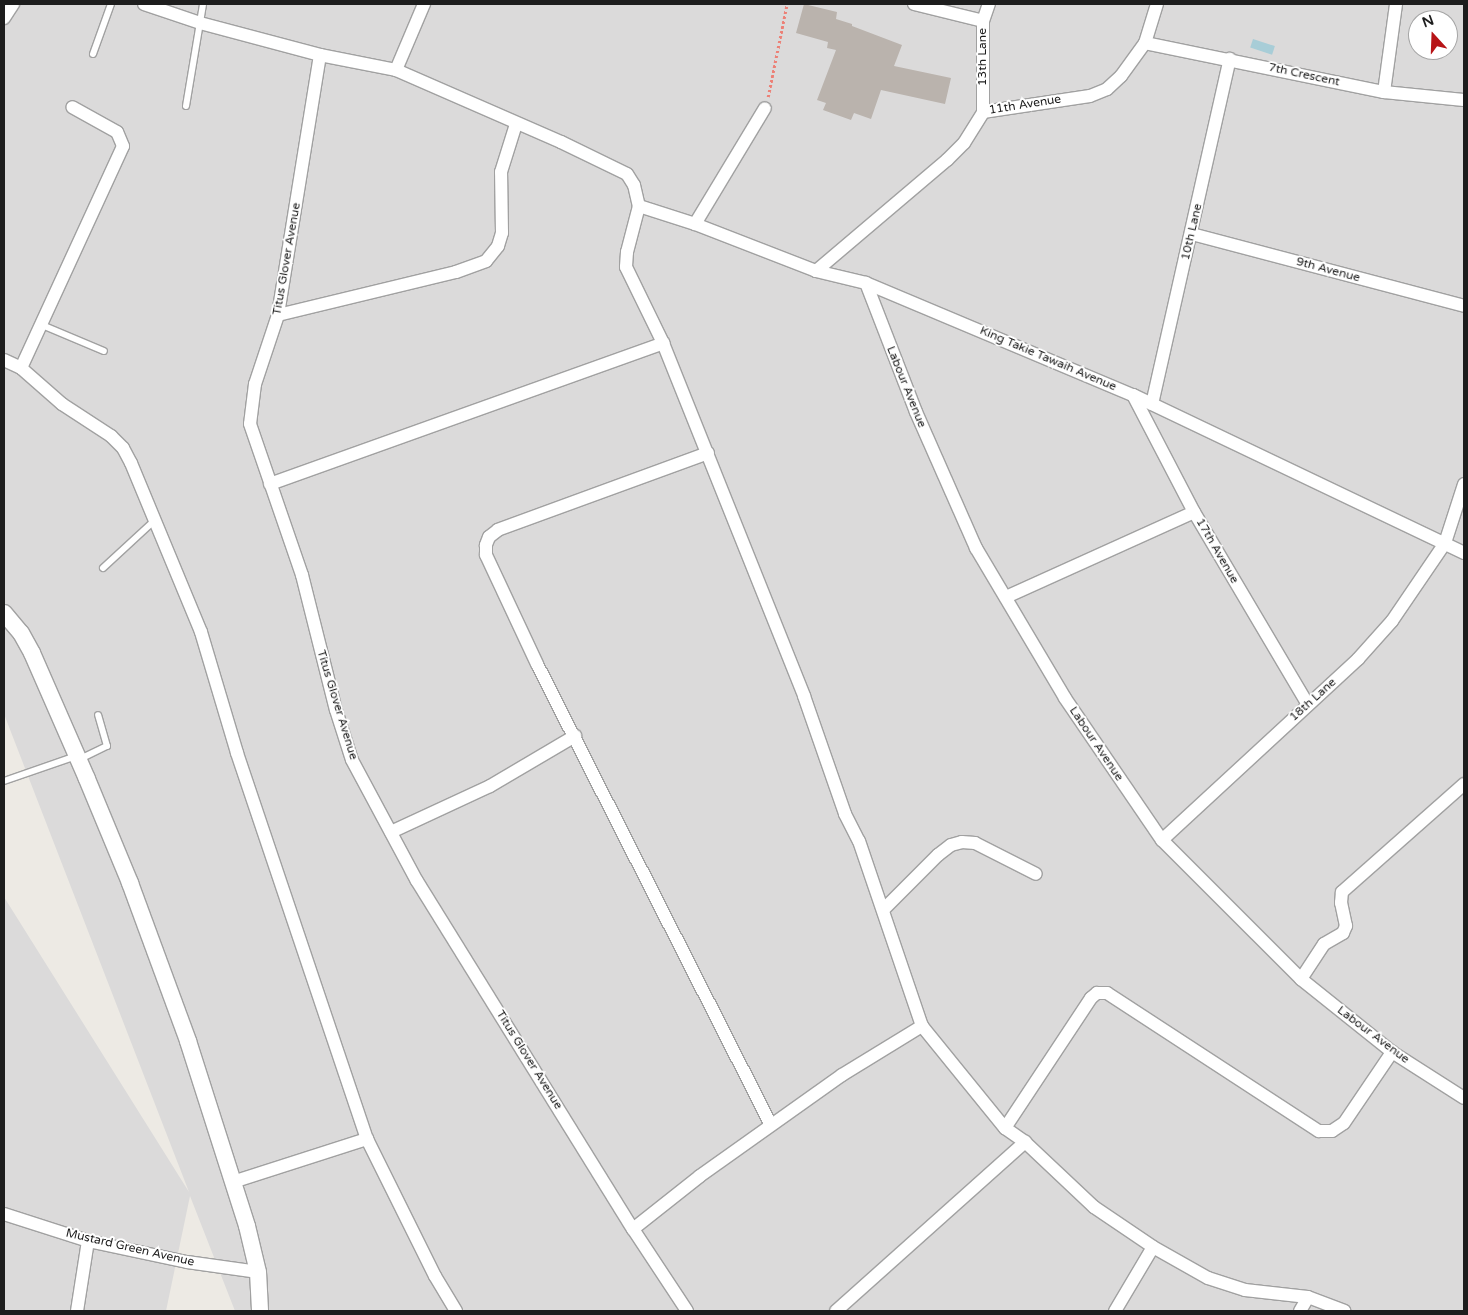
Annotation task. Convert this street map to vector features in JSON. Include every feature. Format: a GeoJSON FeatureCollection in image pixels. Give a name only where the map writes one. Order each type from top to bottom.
{"type":"FeatureCollection","features":[{"type":"Feature","properties":{"kind":"street"},"geometry":{"type":"LineString","coordinates":[[4,18],[12,4]]}},
{"type":"Feature","properties":{"kind":"street"},"geometry":{"type":"LineString","coordinates":[[144,4],[200,23],[320,55],[396,70],[561,142],[627,174],[634,184],[640,206],[627,252],[626,267],[663,343],[804,696],[846,814],[859,841],[922,1026],[1005,1128],[1025,1142],[1094,1207],[1153,1247],[1208,1278],[1245,1290],[1308,1297],[1344,1311]]}},
{"type":"Feature","properties":{"kind":"street"},"geometry":{"type":"LineString","coordinates":[[396,70],[424,4]]}},
{"type":"Feature","properties":{"kind":"street"},"geometry":{"type":"LineString","coordinates":[[914,4],[983,21]]}},
{"type":"Feature","properties":{"kind":"street","name":"13th Lane"},"geometry":{"type":"LineString","coordinates":[[984,112],[983,21],[989,4]]}},
{"type":"Feature","properties":{"kind":"street","name":"11th Avenue"},"geometry":{"type":"LineString","coordinates":[[816,271],[947,160],[964,143],[984,112],[1090,96],[1107,89],[1121,76],[1145,42],[1158,4]]}},
{"type":"Feature","properties":{"kind":"street"},"geometry":{"type":"LineString","coordinates":[[1384,92],[1396,4]]}},
{"type":"Feature","properties":{"kind":"street","name":"7th Crescent"},"geometry":{"type":"LineString","coordinates":[[1145,42],[1384,92],[1464,100]]}},
{"type":"Feature","properties":{"kind":"street","name":"Titus Glover Avenue"},"geometry":{"type":"LineString","coordinates":[[320,55],[278,315],[256,384],[250,424],[302,575],[336,710],[352,760],[417,881],[633,1229],[687,1311]]}},
{"type":"Feature","properties":{"kind":"street","name":"10th Lane"},"geometry":{"type":"LineString","coordinates":[[1152,404],[1192,234],[1230,59]]}},
{"type":"Feature","properties":{"kind":"street"},"geometry":{"type":"LineString","coordinates":[[21,368],[123,146],[117,132],[72,107]]}},
{"type":"Feature","properties":{"kind":"street"},"geometry":{"type":"LineString","coordinates":[[695,224],[765,108]]}},
{"type":"Feature","properties":{"kind":"street"},"geometry":{"type":"LineString","coordinates":[[278,315],[456,272],[486,261],[498,246],[502,234],[501,172],[516,124]]}},
{"type":"Feature","properties":{"kind":"street","name":"King Takie Tawaih Avenue"},"geometry":{"type":"LineString","coordinates":[[640,206],[695,224],[816,271],[866,284],[1133,395],[1464,553]]}},
{"type":"Feature","properties":{"kind":"street","name":"9th Avenue"},"geometry":{"type":"LineString","coordinates":[[1192,234],[1464,306]]}},
{"type":"Feature","properties":{"kind":"street","name":"Labour Avenue"},"geometry":{"type":"LineString","coordinates":[[866,284],[916,412],[976,548],[1065,698],[1162,840],[1301,979],[1392,1052],[1464,1098]]}},
{"type":"Feature","properties":{"kind":"street"},"geometry":{"type":"LineString","coordinates":[[270,484],[663,343]]}},
{"type":"Feature","properties":{"kind":"street"},"geometry":{"type":"LineString","coordinates":[[4,360],[21,368],[62,404],[111,436],[122,448],[155,520],[201,632],[237,754],[367,1138],[435,1276],[456,1311]]}},
{"type":"Feature","properties":{"kind":"street","name":"17th Avenue"},"geometry":{"type":"LineString","coordinates":[[1133,395],[1194,512],[1308,705]]}},
{"type":"Feature","properties":{"kind":"street"},"geometry":{"type":"LineString","coordinates":[[708,453],[498,530],[489,538],[486,545],[486,555],[771,1125]]}},
{"type":"Feature","properties":{"kind":"street","name":"18th Lane"},"geometry":{"type":"LineString","coordinates":[[1162,840],[1358,659],[1392,621],[1445,543],[1464,484]]}},
{"type":"Feature","properties":{"kind":"street"},"geometry":{"type":"LineString","coordinates":[[1006,597],[1194,512]]}},
{"type":"Feature","properties":{"kind":"street"},"geometry":{"type":"LineString","coordinates":[[4,613],[12,620],[25,640],[78,758],[130,883],[185,1032],[233,1182],[258,1272],[260,1311]]}},
{"type":"Feature","properties":{"kind":"street"},"geometry":{"type":"LineString","coordinates":[[391,832],[490,786],[575,736]]}},
{"type":"Feature","properties":{"kind":"street"},"geometry":{"type":"LineString","coordinates":[[1301,979],[1324,944],[1343,933],[1346,926],[1341,903],[1342,892],[1464,784]]}},
{"type":"Feature","properties":{"kind":"street"},"geometry":{"type":"LineString","coordinates":[[883,910],[938,855],[952,845],[962,842],[975,843],[1036,874]]}},
{"type":"Feature","properties":{"kind":"street"},"geometry":{"type":"LineString","coordinates":[[1005,1128],[1091,998],[1097,992],[1107,993],[1319,1131],[1332,1131],[1344,1123],[1392,1052]]}},
{"type":"Feature","properties":{"kind":"street"},"geometry":{"type":"LineString","coordinates":[[633,1229],[771,1125],[842,1075],[922,1026]]}},
{"type":"Feature","properties":{"kind":"street"},"geometry":{"type":"LineString","coordinates":[[233,1182],[367,1138]]}},
{"type":"Feature","properties":{"kind":"street"},"geometry":{"type":"LineString","coordinates":[[836,1311],[1025,1142]]}},
{"type":"Feature","properties":{"kind":"street","name":"Mustard Green Avenue"},"geometry":{"type":"LineString","coordinates":[[4,1214],[88,1241],[187,1262],[258,1272]]}},
{"type":"Feature","properties":{"kind":"street"},"geometry":{"type":"LineString","coordinates":[[77,1311],[88,1241]]}},
{"type":"Feature","properties":{"kind":"street"},"geometry":{"type":"LineString","coordinates":[[1115,1311],[1153,1247]]}},
{"type":"Feature","properties":{"kind":"street"},"geometry":{"type":"LineString","coordinates":[[1300,1311],[1308,1297]]}},
{"type":"Feature","properties":{"kind":"lane"},"geometry":{"type":"LineString","coordinates":[[93,54],[111,4]]}},
{"type":"Feature","properties":{"kind":"lane"},"geometry":{"type":"LineString","coordinates":[[186,106],[202,4]]}},
{"type":"Feature","properties":{"kind":"lane"},"geometry":{"type":"LineString","coordinates":[[42,325],[104,351]]}},
{"type":"Feature","properties":{"kind":"lane"},"geometry":{"type":"LineString","coordinates":[[103,568],[155,520]]}},
{"type":"Feature","properties":{"kind":"lane"},"geometry":{"type":"LineString","coordinates":[[4,781],[78,758],[107,746],[98,714]]}},
{"type":"Feature","properties":{"kind":"path"},"geometry":{"type":"LineString","coordinates":[[765,108],[787,4]]}},
{"type":"Feature","properties":{"kind":"shaded area"},"geometry":{"type":"Polygon","coordinates":[[[4,4],[1464,4],[1464,1311],[235,1311],[190,1196],[166,1311],[4,1311],[4,897],[189,1192],[4,714],[4,4]]]}},
{"type":"Feature","properties":{"kind":"water"},"geometry":{"type":"Polygon","coordinates":[[[1253,39],[1275,46],[1272,55],[1250,48],[1253,39]]]}},
{"type":"Feature","properties":{"kind":"building"},"geometry":{"type":"Polygon","coordinates":[[[804,4],[837,12],[836,19],[902,45],[894,66],[951,78],[945,104],[881,90],[871,119],[854,113],[851,120],[823,110],[826,103],[817,100],[836,50],[827,48],[828,42],[796,33],[804,4]]]}}]}
